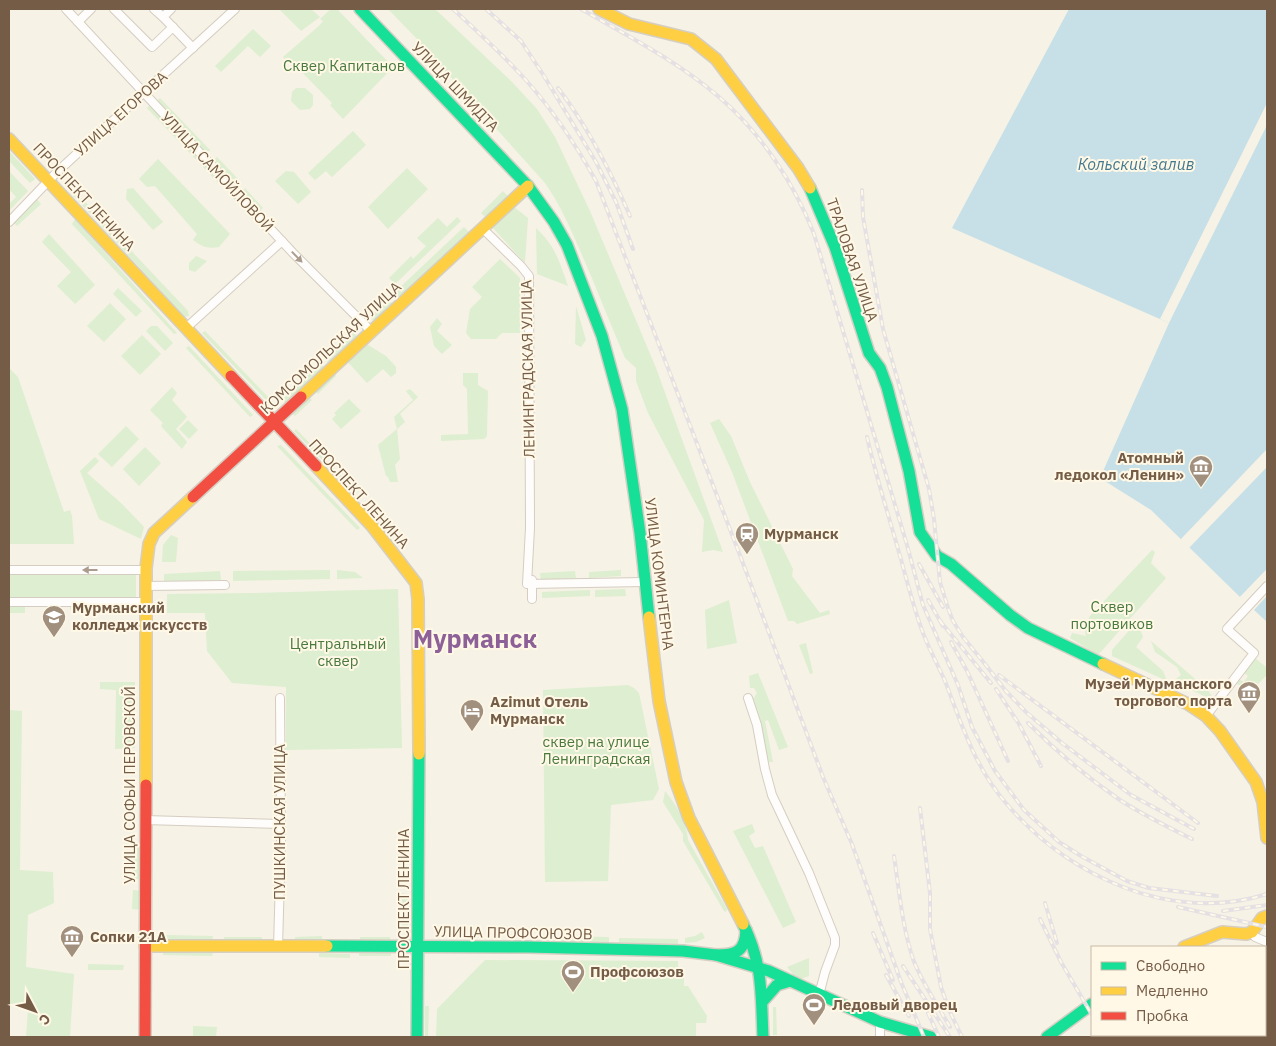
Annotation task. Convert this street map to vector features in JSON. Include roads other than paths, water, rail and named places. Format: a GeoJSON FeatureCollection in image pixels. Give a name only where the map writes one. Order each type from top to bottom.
{"type":"FeatureCollection","features":[{"type":"Feature","properties":{"kind":"street","name":"УЛИЦА САМОЙЛОВОЙ"},"geometry":{"type":"LineString","coordinates":[[66,9],[282,241],[371,331]]}},
{"type":"Feature","properties":{"kind":"street"},"geometry":{"type":"LineString","coordinates":[[78,22],[91,9]]}},
{"type":"Feature","properties":{"kind":"street"},"geometry":{"type":"LineString","coordinates":[[154,9],[194,48]]}},
{"type":"Feature","properties":{"kind":"street"},"geometry":{"type":"LineString","coordinates":[[162,17],[170,9]]}},
{"type":"Feature","properties":{"kind":"street","name":"УЛИЦА ЕГОРОВА"},"geometry":{"type":"LineString","coordinates":[[9,222],[48,181],[235,9]]}},
{"type":"Feature","properties":{"kind":"street","name":"УЛИЦА ШМИДТА"},"geometry":{"type":"LineString","coordinates":[[360,9],[528,186]]}},
{"type":"Feature","properties":{"kind":"street","name":"ТРАЛОВАЯ УЛИЦА"},"geometry":{"type":"LineString","coordinates":[[599,9],[628,24],[691,39],[704,49],[716,59],[728,74],[798,168],[814,195],[835,247],[869,353],[880,368],[888,387],[909,471],[920,532],[931,550],[951,564],[1019,622],[1052,640],[1188,704],[1206,716]]}},
{"type":"Feature","properties":{"kind":"street"},"geometry":{"type":"LineString","coordinates":[[117,10],[152,47],[173,27]]}},
{"type":"Feature","properties":{"kind":"street","name":"ПРОСПЕКТ ЛЕНИНА"},"geometry":{"type":"LineString","coordinates":[[9,139],[372,526],[416,583],[419,672],[419,947],[417,1037]]}},
{"type":"Feature","properties":{"kind":"street","name":"КОМСОМОЛЬСКАЯ УЛИЦА"},"geometry":{"type":"LineString","coordinates":[[154,533],[528,186]]}},
{"type":"Feature","properties":{"kind":"street","name":"УЛИЦА КОМИНТЕРНА"},"geometry":{"type":"LineString","coordinates":[[528,186],[542,204],[567,245],[594,314],[607,355],[622,410],[659,701],[676,782],[689,818],[752,942],[758,968],[762,1002],[763,1037]]}},
{"type":"Feature","properties":{"kind":"street","name":"ЛЕНИНГРАДСКАЯ УЛИЦА"},"geometry":{"type":"LineString","coordinates":[[482,228],[521,266],[528,276],[529,584],[532,599]]}},
{"type":"Feature","properties":{"kind":"street"},"geometry":{"type":"LineString","coordinates":[[186,328],[282,241]]}},
{"type":"Feature","properties":{"kind":"street","name":"УЛИЦА СОФЬИ ПЕРОВСКОЙ"},"geometry":{"type":"LineString","coordinates":[[145,1037],[146,570],[149,544],[154,533]]}},
{"type":"Feature","properties":{"kind":"street"},"geometry":{"type":"LineString","coordinates":[[9,570],[146,570]]}},
{"type":"Feature","properties":{"kind":"street"},"geometry":{"type":"LineString","coordinates":[[529,584],[645,582]]}},
{"type":"Feature","properties":{"kind":"street"},"geometry":{"type":"LineString","coordinates":[[146,586],[225,585]]}},
{"type":"Feature","properties":{"kind":"street"},"geometry":{"type":"LineString","coordinates":[[1267,586],[1227,630],[1254,653],[1206,716],[1220,731],[1256,782],[1263,802],[1267,838]]}},
{"type":"Feature","properties":{"kind":"street"},"geometry":{"type":"LineString","coordinates":[[9,602],[146,602]]}},
{"type":"Feature","properties":{"kind":"street","name":"ПУШКИНСКАЯ УЛИЦА"},"geometry":{"type":"LineString","coordinates":[[278,947],[281,824],[280,698]]}},
{"type":"Feature","properties":{"kind":"street"},"geometry":{"type":"LineString","coordinates":[[748,698],[757,725],[772,795],[809,873],[835,938],[835,945],[824,972],[819,995]]}},
{"type":"Feature","properties":{"kind":"street"},"geometry":{"type":"LineString","coordinates":[[145,820],[281,824]]}},
{"type":"Feature","properties":{"kind":"street"},"geometry":{"type":"LineString","coordinates":[[1187,946],[1222,932],[1246,934],[1252,932],[1262,918],[1267,916]]}},
{"type":"Feature","properties":{"kind":"street"},"geometry":{"type":"LineString","coordinates":[[716,955],[740,951],[745,943],[746,927]]}},
{"type":"Feature","properties":{"kind":"street"},"geometry":{"type":"LineString","coordinates":[[1252,932],[1255,937],[1267,942]]}},
{"type":"Feature","properties":{"kind":"street","name":"УЛИЦА ПРОФСОЮЗОВ"},"geometry":{"type":"LineString","coordinates":[[145,946],[419,947],[683,951],[716,955],[758,968],[790,980],[880,1022],[931,1037]]}},
{"type":"Feature","properties":{"kind":"street"},"geometry":{"type":"LineString","coordinates":[[762,1002],[777,985],[790,980]]}},
{"type":"Feature","properties":{"kind":"street"},"geometry":{"type":"LineString","coordinates":[[1047,1037],[1091,1005]]}},
{"type":"Feature","properties":{"kind":"street"},"geometry":{"type":"LineString","coordinates":[[880,1022],[880,1037]]}},
{"type":"Feature","properties":{"kind":"water","name":"Кольский залив"},"geometry":{"type":"Polygon","coordinates":[[[1069,9],[1267,9],[1267,569],[1240,597],[1151,510],[1100,478],[1169,323],[952,228],[1069,9]]]}},
{"type":"Feature","properties":{"kind":"water"},"geometry":{"type":"Polygon","coordinates":[[[1267,596],[1267,622],[1254,610],[1267,596]]]}},
{"type":"Feature","properties":{"kind":"railway"},"geometry":{"type":"LineString","coordinates":[[453,9],[498,51],[535,90],[563,128],[596,181],[823,777],[852,844],[901,982],[924,1037]]}},
{"type":"Feature","properties":{"kind":"railway"},"geometry":{"type":"LineString","coordinates":[[486,9],[521,41],[544,76],[596,162],[616,202],[633,249]]}},
{"type":"Feature","properties":{"kind":"railway"},"geometry":{"type":"LineString","coordinates":[[581,9],[669,60],[719,97],[749,126],[775,160],[797,196],[814,234],[907,545],[923,605],[958,685],[972,727],[995,771],[1024,810],[1059,842],[1081,856],[1127,881],[1149,888],[1217,896]]}},
{"type":"Feature","properties":{"kind":"railway"},"geometry":{"type":"LineString","coordinates":[[558,88],[598,149],[630,216]]}},
{"type":"Feature","properties":{"kind":"railway"},"geometry":{"type":"LineString","coordinates":[[862,190],[863,217],[883,329],[929,489],[940,582],[953,621],[963,637],[1005,690],[1026,712],[1062,743],[1131,795],[1194,829]]}},
{"type":"Feature","properties":{"kind":"railway"},"geometry":{"type":"LineString","coordinates":[[867,437],[923,633],[977,759],[994,788],[1017,816],[1044,841],[1074,862],[1106,880],[1140,893],[1158,898],[1195,903],[1231,902],[1267,894]]}},
{"type":"Feature","properties":{"kind":"railway"},"geometry":{"type":"LineString","coordinates":[[919,564],[943,607]]}},
{"type":"Feature","properties":{"kind":"railway"},"geometry":{"type":"LineString","coordinates":[[928,600],[943,626]]}},
{"type":"Feature","properties":{"kind":"railway"},"geometry":{"type":"LineString","coordinates":[[940,621],[991,683]]}},
{"type":"Feature","properties":{"kind":"railway"},"geometry":{"type":"LineString","coordinates":[[951,642],[967,671],[1008,761]]}},
{"type":"Feature","properties":{"kind":"railway"},"geometry":{"type":"LineString","coordinates":[[999,675],[1198,823]]}},
{"type":"Feature","properties":{"kind":"railway"},"geometry":{"type":"LineString","coordinates":[[996,689],[1019,724],[1041,766]]}},
{"type":"Feature","properties":{"kind":"railway"},"geometry":{"type":"LineString","coordinates":[[1028,723],[1072,764],[1108,792],[1138,811],[1192,839]]}},
{"type":"Feature","properties":{"kind":"railway"},"geometry":{"type":"LineString","coordinates":[[920,808],[930,893],[930,929],[941,987],[949,1010],[962,1037]]}},
{"type":"Feature","properties":{"kind":"railway"},"geometry":{"type":"LineString","coordinates":[[894,856],[903,921],[913,959],[925,985],[950,1027]]}},
{"type":"Feature","properties":{"kind":"railway"},"geometry":{"type":"LineString","coordinates":[[1045,903],[1057,943]]}},
{"type":"Feature","properties":{"kind":"railway"},"geometry":{"type":"LineString","coordinates":[[1223,911],[1267,905]]}},
{"type":"Feature","properties":{"kind":"railway"},"geometry":{"type":"LineString","coordinates":[[1178,907],[1267,927]]}},
{"type":"Feature","properties":{"kind":"railway"},"geometry":{"type":"LineString","coordinates":[[1040,919],[1061,962],[1091,1013]]}},
{"type":"Feature","properties":{"kind":"railway"},"geometry":{"type":"LineString","coordinates":[[873,933],[893,980]]}},
{"type":"Feature","properties":{"kind":"railway"},"geometry":{"type":"LineString","coordinates":[[903,966],[950,1037]]}},
{"type":"Feature","properties":{"kind":"railway"},"geometry":{"type":"LineString","coordinates":[[886,975],[909,1016]]}},
{"type":"Feature","properties":{"kind":"railway"},"geometry":{"type":"LineString","coordinates":[[928,1013],[939,1037]]}},
{"type":"Feature","properties":{"kind":"place","name":"Атомный ледокол «Ленин»"},"geometry":{"type":"Point","coordinates":[1201,488]}},
{"type":"Feature","properties":{"kind":"place","name":"Мурманск"},"geometry":{"type":"Point","coordinates":[747,555]}},
{"type":"Feature","properties":{"kind":"place","name":"Мурманский колледж искусств"},"geometry":{"type":"Point","coordinates":[54,638]}},
{"type":"Feature","properties":{"kind":"place","name":"Музей Мурманского торгового порта"},"geometry":{"type":"Point","coordinates":[1249,714]}},
{"type":"Feature","properties":{"kind":"place","name":"Azimut Отель Мурманск"},"geometry":{"type":"Point","coordinates":[472,732]}},
{"type":"Feature","properties":{"kind":"place","name":"Сопки 21А"},"geometry":{"type":"Point","coordinates":[72,958]}},
{"type":"Feature","properties":{"kind":"place","name":"Профсоюзов"},"geometry":{"type":"Point","coordinates":[573,993]}},
{"type":"Feature","properties":{"kind":"place","name":"Ледовый дворец"},"geometry":{"type":"Point","coordinates":[814,1026]}},
{"type":"Feature","properties":{"kind":"district","name":"Мурманск"},"geometry":{"type":"Point","coordinates":[475,639]}},
{"type":"Feature","properties":{"kind":"park label","name":"Сквер Капитанов"},"geometry":{"type":"Point","coordinates":[344,66]}},
{"type":"Feature","properties":{"kind":"park label","name":"Сквер портовиков"},"geometry":{"type":"Point","coordinates":[1112,616]}},
{"type":"Feature","properties":{"kind":"park label","name":"Центральный сквер"},"geometry":{"type":"Point","coordinates":[338,652]}},
{"type":"Feature","properties":{"kind":"park label","name":"сквер на улице Ленинградская"},"geometry":{"type":"Point","coordinates":[596,750]}}]}
